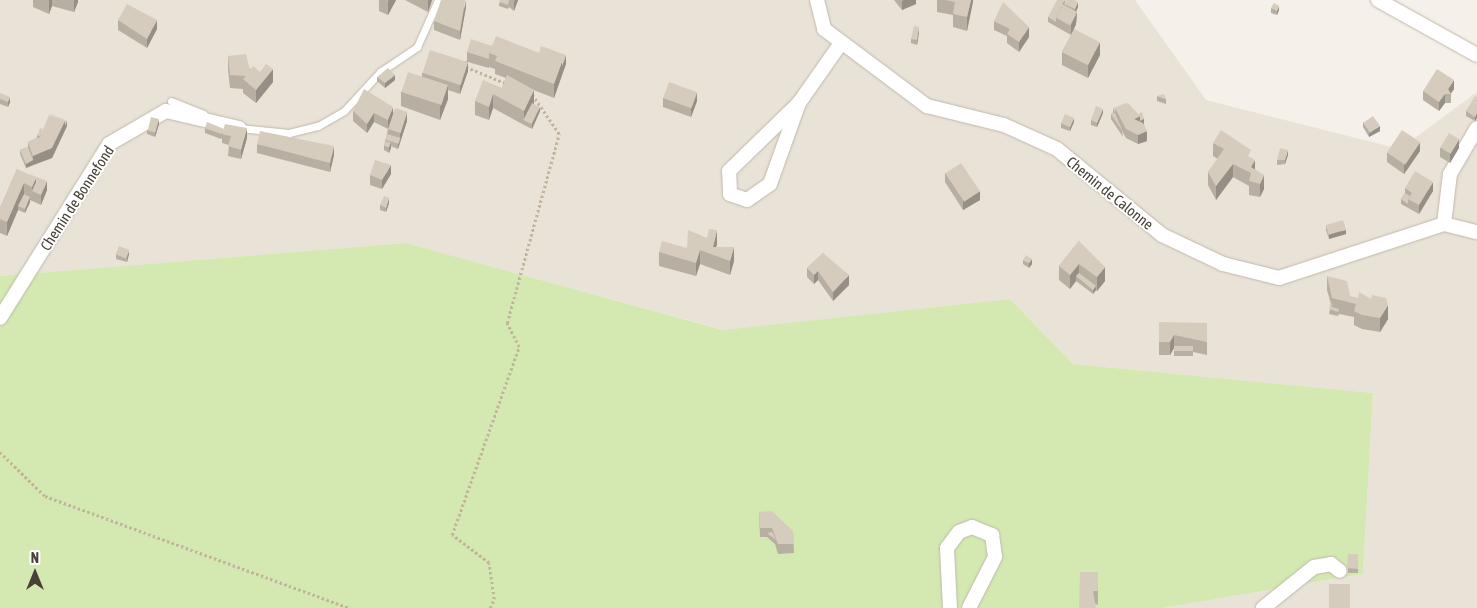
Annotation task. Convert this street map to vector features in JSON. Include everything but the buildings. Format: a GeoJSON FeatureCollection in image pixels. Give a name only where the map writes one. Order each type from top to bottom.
{"type":"FeatureCollection","features":[{"type":"Feature","properties":{"kind":"street","name":"Chemin de Calonne"},"geometry":{"type":"LineString","coordinates":[[817,0],[824,29],[927,106],[1004,125],[1056,149],[1162,235],[1223,264],[1279,278],[1444,224]]}},
{"type":"Feature","properties":{"kind":"street"},"geometry":{"type":"LineString","coordinates":[[1378,0],[1477,55]]}},
{"type":"Feature","properties":{"kind":"street"},"geometry":{"type":"LineString","coordinates":[[799,103],[770,184],[747,200],[730,194],[729,171],[799,103],[841,43]]}},
{"type":"Feature","properties":{"kind":"street","name":"Chemin de Bonnefond"},"geometry":{"type":"LineString","coordinates":[[0,318],[109,144],[166,111],[239,128]]}},
{"type":"Feature","properties":{"kind":"street"},"geometry":{"type":"LineString","coordinates":[[1477,128],[1450,174],[1444,224],[1477,232]]}},
{"type":"Feature","properties":{"kind":"street"},"geometry":{"type":"LineString","coordinates":[[950,608],[947,548],[959,532],[972,527],[992,535],[994,557],[969,608]]}},
{"type":"Feature","properties":{"kind":"street"},"geometry":{"type":"LineString","coordinates":[[1263,608],[1314,567],[1331,564],[1340,570]]}},
{"type":"Feature","properties":{"kind":"lane"},"geometry":{"type":"LineString","coordinates":[[171,101],[239,128],[289,133],[318,126],[344,111],[380,72],[416,46],[438,0]]}},
{"type":"Feature","properties":{"kind":"path"},"geometry":{"type":"LineString","coordinates":[[461,65],[514,87]]}},
{"type":"Feature","properties":{"kind":"path"},"geometry":{"type":"LineString","coordinates":[[490,608],[494,599],[489,562],[452,536],[520,347],[507,323],[560,134],[532,95],[523,91]]}},
{"type":"Feature","properties":{"kind":"path"},"geometry":{"type":"LineString","coordinates":[[0,452],[45,496],[350,608]]}},
{"type":"Feature","properties":{"kind":"shaded area"},"geometry":{"type":"Polygon","coordinates":[[[0,0],[1135,0],[1206,100],[1400,149],[1477,92],[1477,608],[1163,608],[1363,574],[1373,393],[1073,364],[1010,299],[724,330],[406,243],[0,276],[0,0]]]}},
{"type":"Feature","properties":{"kind":"green space"},"geometry":{"type":"Polygon","coordinates":[[[406,243],[723,330],[1010,299],[1073,364],[1373,393],[1363,574],[1163,608],[0,608],[0,276],[406,243]]]}}]}
